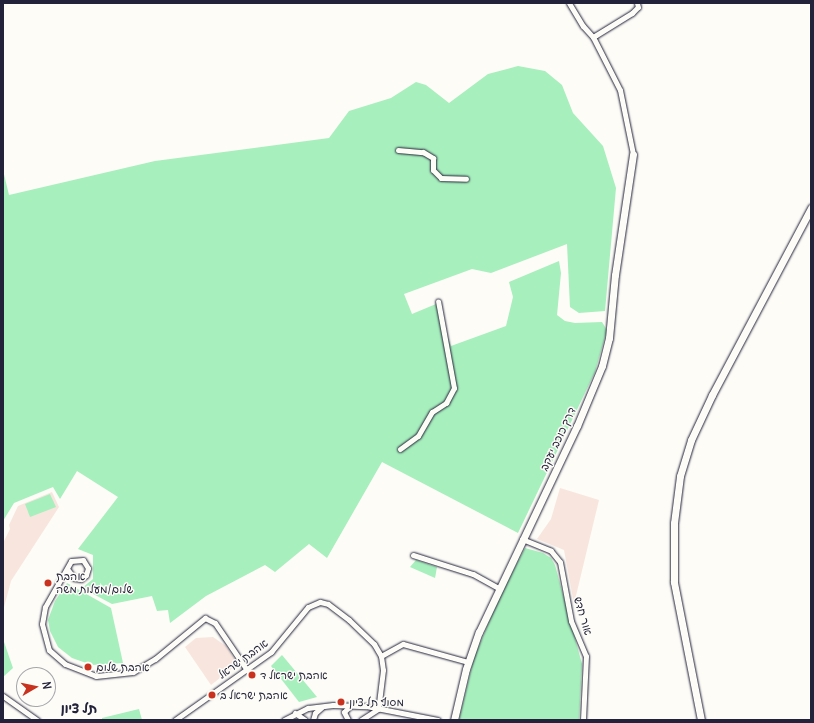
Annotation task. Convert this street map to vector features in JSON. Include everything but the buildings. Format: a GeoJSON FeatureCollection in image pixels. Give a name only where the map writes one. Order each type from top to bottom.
{"type":"FeatureCollection","features":[{"type":"Feature","properties":{"kind":"street"},"geometry":{"type":"LineString","coordinates":[[569,3],[583,26],[593,37],[620,90],[633,154]]}},
{"type":"Feature","properties":{"kind":"street"},"geometry":{"type":"LineString","coordinates":[[593,37],[632,13],[638,7],[637,3]]}},
{"type":"Feature","properties":{"kind":"street"},"geometry":{"type":"LineString","coordinates":[[398,150],[423,152],[433,158],[433,170],[441,178],[466,179]]}},
{"type":"Feature","properties":{"kind":"street","name":"דרך כוכב יעקב"},"geometry":{"type":"LineString","coordinates":[[454,720],[468,662],[522,539],[577,426],[602,366],[609,338],[615,275],[633,154]]}},
{"type":"Feature","properties":{"kind":"street"},"geometry":{"type":"LineString","coordinates":[[701,720],[674,582],[674,523],[680,476],[691,440],[712,395],[811,208]]}},
{"type":"Feature","properties":{"kind":"street"},"geometry":{"type":"LineString","coordinates":[[400,449],[418,436],[432,412],[446,403],[454,388],[438,301]]}},
{"type":"Feature","properties":{"kind":"street","name":"אור חדש"},"geometry":{"type":"LineString","coordinates":[[522,539],[551,551],[560,562],[570,615],[586,656],[583,720]]}},
{"type":"Feature","properties":{"kind":"street"},"geometry":{"type":"LineString","coordinates":[[413,555],[473,574],[500,589]]}},
{"type":"Feature","properties":{"kind":"street"},"geometry":{"type":"LineString","coordinates":[[68,570],[71,576],[77,579],[84,577],[88,572],[87,565],[83,560],[74,560],[69,564],[68,570],[59,581],[45,607],[43,633],[50,650],[65,664],[77,670],[108,676],[133,672],[155,659],[205,618],[215,623],[247,670]]}},
{"type":"Feature","properties":{"kind":"street"},"geometry":{"type":"LineString","coordinates":[[59,581],[71,576]]}},
{"type":"Feature","properties":{"kind":"street","name":"אהבת ישראל"},"geometry":{"type":"LineString","coordinates":[[175,720],[272,652],[308,607],[320,602],[328,604],[349,620],[374,644],[381,656]]}},
{"type":"Feature","properties":{"kind":"street"},"geometry":{"type":"LineString","coordinates":[[378,710],[383,670],[381,656],[403,644],[468,662]]}},
{"type":"Feature","properties":{"kind":"street"},"geometry":{"type":"LineString","coordinates":[[3,696],[37,720]]}},
{"type":"Feature","properties":{"kind":"street"},"geometry":{"type":"LineString","coordinates":[[348,720],[344,712],[350,705]]}},
{"type":"Feature","properties":{"kind":"street"},"geometry":{"type":"LineString","coordinates":[[284,720],[295,713],[308,708],[350,705],[438,720]]}},
{"type":"Feature","properties":{"kind":"street"},"geometry":{"type":"LineString","coordinates":[[313,720],[315,713],[324,706]]}},
{"type":"Feature","properties":{"kind":"street"},"geometry":{"type":"LineString","coordinates":[[361,720],[378,710]]}},
{"type":"Feature","properties":{"kind":"street"},"geometry":{"type":"LineString","coordinates":[[295,713],[305,720]]}},
{"type":"Feature","properties":{"kind":"shaded area"},"geometry":{"type":"Polygon","coordinates":[[[560,488],[599,500],[574,604],[564,550],[537,539],[551,519],[560,488]]]}},
{"type":"Feature","properties":{"kind":"shaded area"},"geometry":{"type":"Polygon","coordinates":[[[52,492],[59,507],[11,581],[3,611],[3,543],[10,529],[9,525],[18,506],[52,492]]]}},
{"type":"Feature","properties":{"kind":"shaded area"},"geometry":{"type":"Polygon","coordinates":[[[213,637],[226,646],[238,664],[211,685],[185,647],[196,638],[213,637]]]}},
{"type":"Feature","properties":{"kind":"green space"},"geometry":{"type":"Polygon","coordinates":[[[518,66],[545,71],[562,85],[573,113],[603,146],[616,188],[605,311],[579,313],[570,307],[567,244],[491,273],[472,269],[404,294],[412,314],[436,304],[451,346],[506,326],[513,297],[509,282],[559,261],[561,273],[557,315],[565,321],[575,323],[602,322],[607,330],[595,372],[518,533],[382,462],[327,558],[309,544],[275,572],[265,565],[206,596],[170,623],[168,610],[157,611],[152,596],[112,604],[82,588],[93,579],[93,555],[78,549],[118,497],[77,471],[60,499],[53,487],[14,503],[3,521],[3,170],[9,195],[155,161],[329,138],[349,111],[391,98],[416,82],[426,85],[449,103],[488,74],[518,66]]]}},
{"type":"Feature","properties":{"kind":"green space"},"geometry":{"type":"Polygon","coordinates":[[[50,494],[56,507],[30,517],[25,504],[50,494]]]}},
{"type":"Feature","properties":{"kind":"green space"},"geometry":{"type":"Polygon","coordinates":[[[525,548],[543,553],[551,558],[555,565],[582,664],[579,720],[459,720],[474,658],[499,598],[525,548]]]}},
{"type":"Feature","properties":{"kind":"green space"},"geometry":{"type":"Polygon","coordinates":[[[416,560],[437,567],[435,578],[410,567],[416,560]]]}},
{"type":"Feature","properties":{"kind":"green space"},"geometry":{"type":"Polygon","coordinates":[[[67,583],[111,608],[123,663],[92,665],[72,658],[58,647],[50,631],[48,620],[55,601],[67,583]]]}},
{"type":"Feature","properties":{"kind":"green space"},"geometry":{"type":"Polygon","coordinates":[[[3,639],[13,668],[3,677],[3,639]]]}},
{"type":"Feature","properties":{"kind":"green space"},"geometry":{"type":"Polygon","coordinates":[[[282,655],[317,697],[299,702],[271,666],[282,655]]]}},
{"type":"Feature","properties":{"kind":"green space"},"geometry":{"type":"Polygon","coordinates":[[[139,709],[142,720],[102,720],[102,718],[139,709]]]}},
{"type":"Feature","properties":{"kind":"place","name":"אהבת שלום/מעלות משה"},"geometry":{"type":"Point","coordinates":[48,583]}},
{"type":"Feature","properties":{"kind":"place","name":"אהבת שלום"},"geometry":{"type":"Point","coordinates":[88,667]}},
{"type":"Feature","properties":{"kind":"place","name":"אהבת ישראל ד"},"geometry":{"type":"Point","coordinates":[252,675]}},
{"type":"Feature","properties":{"kind":"place","name":"אהבת ישראל ב"},"geometry":{"type":"Point","coordinates":[212,695]}},
{"type":"Feature","properties":{"kind":"place","name":"מסוף תל ציון"},"geometry":{"type":"Point","coordinates":[341,702]}},
{"type":"Feature","properties":{"kind":"district","name":"תל ציון"},"geometry":{"type":"Point","coordinates":[79,709]}}]}
